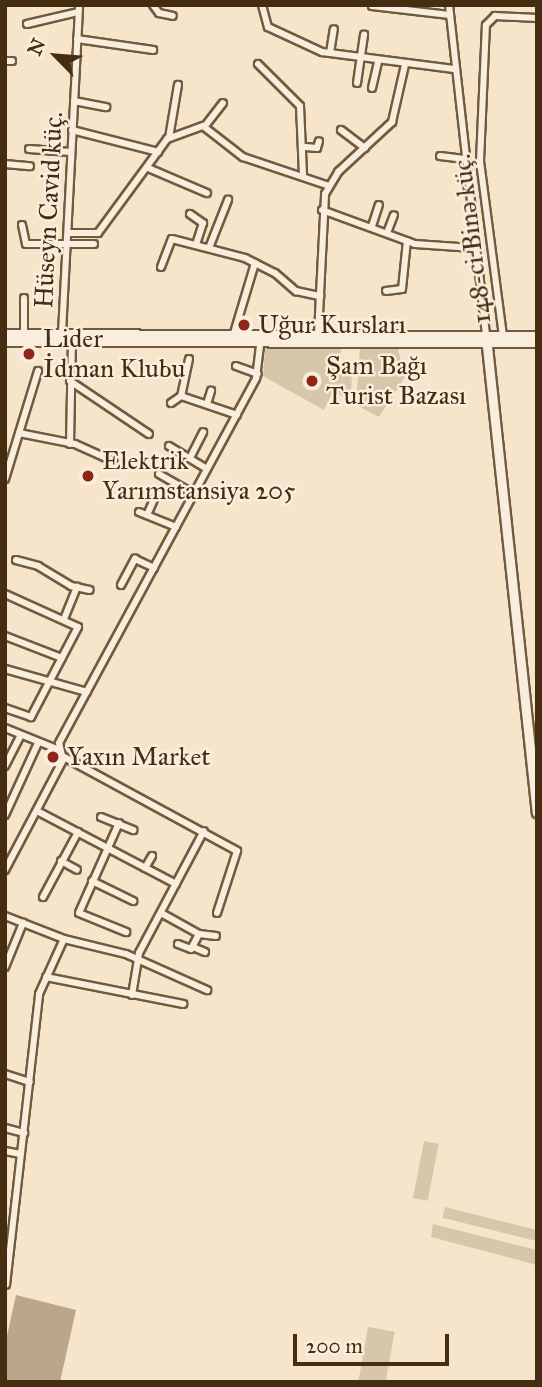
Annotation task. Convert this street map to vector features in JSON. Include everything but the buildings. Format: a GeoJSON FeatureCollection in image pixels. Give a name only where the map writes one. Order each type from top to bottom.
{"type":"FeatureCollection","features":[{"type":"Feature","properties":{"kind":"main road"},"geometry":{"type":"LineString","coordinates":[[5,341],[234,332],[261,337],[318,334],[487,339]]}},
{"type":"Feature","properties":{"kind":"main road"},"geometry":{"type":"LineString","coordinates":[[5,334],[67,337],[487,339],[537,336]]}},
{"type":"Feature","properties":{"kind":"main road"},"geometry":{"type":"LineString","coordinates":[[487,339],[496,459],[537,812]]}},
{"type":"Feature","properties":{"kind":"main road"},"geometry":{"type":"LineString","coordinates":[[503,339],[537,342]]}},
{"type":"Feature","properties":{"kind":"street"},"geometry":{"type":"LineString","coordinates":[[153,5],[159,13],[173,16]]}},
{"type":"Feature","properties":{"kind":"street"},"geometry":{"type":"LineString","coordinates":[[262,5],[268,27],[322,52],[405,65],[454,69]]}},
{"type":"Feature","properties":{"kind":"street"},"geometry":{"type":"LineString","coordinates":[[449,5],[473,248],[487,339]]}},
{"type":"Feature","properties":{"kind":"street"},"geometry":{"type":"LineString","coordinates":[[372,6],[449,15]]}},
{"type":"Feature","properties":{"kind":"street"},"geometry":{"type":"LineString","coordinates":[[27,24],[78,9]]}},
{"type":"Feature","properties":{"kind":"street","name":"Hüseyn Cavid küç."},"geometry":{"type":"LineString","coordinates":[[70,444],[67,244],[78,9]]}},
{"type":"Feature","properties":{"kind":"street","name":"148-ci Binə küç."},"geometry":{"type":"LineString","coordinates":[[503,339],[480,161],[486,25],[495,16],[537,18]]}},
{"type":"Feature","properties":{"kind":"street"},"geometry":{"type":"LineString","coordinates":[[330,53],[334,29]]}},
{"type":"Feature","properties":{"kind":"street"},"geometry":{"type":"LineString","coordinates":[[357,83],[364,35]]}},
{"type":"Feature","properties":{"kind":"street"},"geometry":{"type":"LineString","coordinates":[[77,39],[153,50]]}},
{"type":"Feature","properties":{"kind":"street"},"geometry":{"type":"LineString","coordinates":[[314,60],[322,52]]}},
{"type":"Feature","properties":{"kind":"street"},"geometry":{"type":"LineString","coordinates":[[372,88],[378,61]]}},
{"type":"Feature","properties":{"kind":"street"},"geometry":{"type":"LineString","coordinates":[[258,64],[299,103],[305,147],[303,176]]}},
{"type":"Feature","properties":{"kind":"street"},"geometry":{"type":"LineString","coordinates":[[318,334],[322,210],[329,186],[392,122],[405,65]]}},
{"type":"Feature","properties":{"kind":"street"},"geometry":{"type":"LineString","coordinates":[[68,233],[101,230],[148,168],[169,138],[178,85]]}},
{"type":"Feature","properties":{"kind":"street"},"geometry":{"type":"LineString","coordinates":[[74,101],[106,107]]}},
{"type":"Feature","properties":{"kind":"street"},"geometry":{"type":"LineString","coordinates":[[169,138],[205,127],[223,103]]}},
{"type":"Feature","properties":{"kind":"street"},"geometry":{"type":"LineString","coordinates":[[205,127],[243,157],[329,186]]}},
{"type":"Feature","properties":{"kind":"street"},"geometry":{"type":"LineString","coordinates":[[72,130],[158,152]]}},
{"type":"Feature","properties":{"kind":"street"},"geometry":{"type":"LineString","coordinates":[[341,130],[365,148]]}},
{"type":"Feature","properties":{"kind":"street"},"geometry":{"type":"LineString","coordinates":[[305,147],[317,148],[320,141]]}},
{"type":"Feature","properties":{"kind":"street"},"geometry":{"type":"LineString","coordinates":[[29,149],[71,152]]}},
{"type":"Feature","properties":{"kind":"street"},"geometry":{"type":"LineString","coordinates":[[440,156],[463,159]]}},
{"type":"Feature","properties":{"kind":"street"},"geometry":{"type":"LineString","coordinates":[[5,164],[30,166]]}},
{"type":"Feature","properties":{"kind":"street"},"geometry":{"type":"LineString","coordinates":[[148,168],[207,193]]}},
{"type":"Feature","properties":{"kind":"street"},"geometry":{"type":"LineString","coordinates":[[209,248],[228,200]]}},
{"type":"Feature","properties":{"kind":"street"},"geometry":{"type":"LineString","coordinates":[[372,226],[379,205]]}},
{"type":"Feature","properties":{"kind":"street"},"geometry":{"type":"LineString","coordinates":[[322,210],[372,226],[407,242],[473,248]]}},
{"type":"Feature","properties":{"kind":"street"},"geometry":{"type":"LineString","coordinates":[[190,214],[203,223],[196,245]]}},
{"type":"Feature","properties":{"kind":"street"},"geometry":{"type":"LineString","coordinates":[[387,233],[394,215]]}},
{"type":"Feature","properties":{"kind":"street"},"geometry":{"type":"LineString","coordinates":[[22,225],[26,244],[94,244]]}},
{"type":"Feature","properties":{"kind":"street"},"geometry":{"type":"LineString","coordinates":[[161,267],[170,240],[209,248],[255,263],[296,290],[320,296]]}},
{"type":"Feature","properties":{"kind":"street"},"geometry":{"type":"LineString","coordinates":[[386,291],[402,289],[407,242]]}},
{"type":"Feature","properties":{"kind":"street"},"geometry":{"type":"LineString","coordinates":[[234,332],[255,263]]}},
{"type":"Feature","properties":{"kind":"street"},"geometry":{"type":"LineString","coordinates":[[24,298],[24,334]]}},
{"type":"Feature","properties":{"kind":"street"},"geometry":{"type":"LineString","coordinates":[[57,749],[258,374],[261,337]]}},
{"type":"Feature","properties":{"kind":"street"},"geometry":{"type":"LineString","coordinates":[[171,403],[181,396],[189,359]]}},
{"type":"Feature","properties":{"kind":"street"},"geometry":{"type":"LineString","coordinates":[[236,366],[258,374]]}},
{"type":"Feature","properties":{"kind":"street"},"geometry":{"type":"LineString","coordinates":[[5,479],[38,371]]}},
{"type":"Feature","properties":{"kind":"street"},"geometry":{"type":"LineString","coordinates":[[70,381],[149,434]]}},
{"type":"Feature","properties":{"kind":"street"},"geometry":{"type":"LineString","coordinates":[[207,404],[211,391]]}},
{"type":"Feature","properties":{"kind":"street"},"geometry":{"type":"LineString","coordinates":[[181,396],[237,415]]}},
{"type":"Feature","properties":{"kind":"street"},"geometry":{"type":"LineString","coordinates":[[190,458],[203,432]]}},
{"type":"Feature","properties":{"kind":"street"},"geometry":{"type":"LineString","coordinates":[[19,433],[70,444],[113,461]]}},
{"type":"Feature","properties":{"kind":"street"},"geometry":{"type":"LineString","coordinates":[[169,446],[207,469]]}},
{"type":"Feature","properties":{"kind":"street"},"geometry":{"type":"LineString","coordinates":[[159,474],[194,494]]}},
{"type":"Feature","properties":{"kind":"street"},"geometry":{"type":"LineString","coordinates":[[154,499],[143,514],[176,527]]}},
{"type":"Feature","properties":{"kind":"street"},"geometry":{"type":"LineString","coordinates":[[121,585],[135,559],[154,568]]}},
{"type":"Feature","properties":{"kind":"street"},"geometry":{"type":"LineString","coordinates":[[16,560],[77,587],[90,590]]}},
{"type":"Feature","properties":{"kind":"street"},"geometry":{"type":"LineString","coordinates":[[64,619],[77,587]]}},
{"type":"Feature","properties":{"kind":"street"},"geometry":{"type":"LineString","coordinates":[[5,594],[78,627],[31,717],[5,708]]}},
{"type":"Feature","properties":{"kind":"street"},"geometry":{"type":"LineString","coordinates":[[5,636],[62,658]]}},
{"type":"Feature","properties":{"kind":"street"},"geometry":{"type":"LineString","coordinates":[[5,669],[87,692]]}},
{"type":"Feature","properties":{"kind":"street"},"geometry":{"type":"LineString","coordinates":[[5,728],[57,749],[64,757],[204,831],[239,854],[217,913]]}},
{"type":"Feature","properties":{"kind":"street"},"geometry":{"type":"LineString","coordinates":[[5,766],[22,735]]}},
{"type":"Feature","properties":{"kind":"street"},"geometry":{"type":"LineString","coordinates":[[5,815],[38,743]]}},
{"type":"Feature","properties":{"kind":"street"},"geometry":{"type":"LineString","coordinates":[[5,870],[64,757]]}},
{"type":"Feature","properties":{"kind":"street"},"geometry":{"type":"LineString","coordinates":[[37,811],[176,884]]}},
{"type":"Feature","properties":{"kind":"street"},"geometry":{"type":"LineString","coordinates":[[100,817],[133,830]]}},
{"type":"Feature","properties":{"kind":"street"},"geometry":{"type":"LineString","coordinates":[[119,823],[79,913],[127,932]]}},
{"type":"Feature","properties":{"kind":"street"},"geometry":{"type":"LineString","coordinates":[[132,995],[138,958],[204,831]]}},
{"type":"Feature","properties":{"kind":"street"},"geometry":{"type":"LineString","coordinates":[[43,897],[78,832]]}},
{"type":"Feature","properties":{"kind":"street"},"geometry":{"type":"LineString","coordinates":[[145,868],[152,856]]}},
{"type":"Feature","properties":{"kind":"street"},"geometry":{"type":"LineString","coordinates":[[61,861],[78,870]]}},
{"type":"Feature","properties":{"kind":"street"},"geometry":{"type":"LineString","coordinates":[[92,881],[133,901]]}},
{"type":"Feature","properties":{"kind":"street"},"geometry":{"type":"LineString","coordinates":[[161,913],[199,934],[216,936]]}},
{"type":"Feature","properties":{"kind":"street"},"geometry":{"type":"LineString","coordinates":[[5,916],[64,939],[138,958],[207,990]]}},
{"type":"Feature","properties":{"kind":"street"},"geometry":{"type":"LineString","coordinates":[[5,967],[23,923]]}},
{"type":"Feature","properties":{"kind":"street"},"geometry":{"type":"LineString","coordinates":[[193,947],[199,934]]}},
{"type":"Feature","properties":{"kind":"street"},"geometry":{"type":"LineString","coordinates":[[6,1285],[8,1247],[16,1203],[39,994],[64,939]]}},
{"type":"Feature","properties":{"kind":"street"},"geometry":{"type":"LineString","coordinates":[[178,944],[205,952]]}},
{"type":"Feature","properties":{"kind":"street"},"geometry":{"type":"LineString","coordinates":[[46,977],[183,1004]]}},
{"type":"Feature","properties":{"kind":"street"},"geometry":{"type":"LineString","coordinates":[[5,1074],[30,1082]]}},
{"type":"Feature","properties":{"kind":"street"},"geometry":{"type":"LineString","coordinates":[[5,1128],[24,1133]]}},
{"type":"Feature","properties":{"kind":"street"},"geometry":{"type":"LineString","coordinates":[[5,1151],[21,1154]]}},
{"type":"Feature","properties":{"kind":"street"},"geometry":{"type":"LineString","coordinates":[[5,1201],[16,1203]]}},
{"type":"Feature","properties":{"kind":"shaded area"},"geometry":{"type":"Polygon","coordinates":[[[265,347],[341,348],[339,368],[352,369],[351,398],[332,393],[324,410],[263,376],[265,347]]]}},
{"type":"Feature","properties":{"kind":"shaded area"},"geometry":{"type":"Polygon","coordinates":[[[360,347],[398,349],[405,377],[379,417],[356,405],[360,347]]]}},
{"type":"Feature","properties":{"kind":"shaded area"},"geometry":{"type":"Polygon","coordinates":[[[424,1141],[439,1144],[428,1201],[413,1198],[424,1141]]]}},
{"type":"Feature","properties":{"kind":"shaded area"},"geometry":{"type":"Polygon","coordinates":[[[445,1207],[537,1230],[535,1241],[442,1218],[445,1207]]]}},
{"type":"Feature","properties":{"kind":"shaded area"},"geometry":{"type":"Polygon","coordinates":[[[433,1224],[537,1250],[537,1265],[431,1237],[433,1224]]]}},
{"type":"Feature","properties":{"kind":"shaded area"},"geometry":{"type":"Polygon","coordinates":[[[16,1295],[76,1310],[60,1382],[5,1382],[5,1345],[16,1295]]]}},
{"type":"Feature","properties":{"kind":"shaded area"},"geometry":{"type":"Polygon","coordinates":[[[368,1327],[395,1332],[386,1382],[358,1382],[368,1327]]]}},
{"type":"Feature","properties":{"kind":"place","name":"Uğur Kursları"},"geometry":{"type":"Point","coordinates":[244,325]}},
{"type":"Feature","properties":{"kind":"place","name":"Lider İdman Klubu"},"geometry":{"type":"Point","coordinates":[29,354]}},
{"type":"Feature","properties":{"kind":"place","name":"Şam Bağı Turist Bazası"},"geometry":{"type":"Point","coordinates":[312,381]}},
{"type":"Feature","properties":{"kind":"place","name":"Elektrik Yarımstansiya 205"},"geometry":{"type":"Point","coordinates":[88,476]}},
{"type":"Feature","properties":{"kind":"place","name":"Yaxın Market"},"geometry":{"type":"Point","coordinates":[53,757]}}]}
